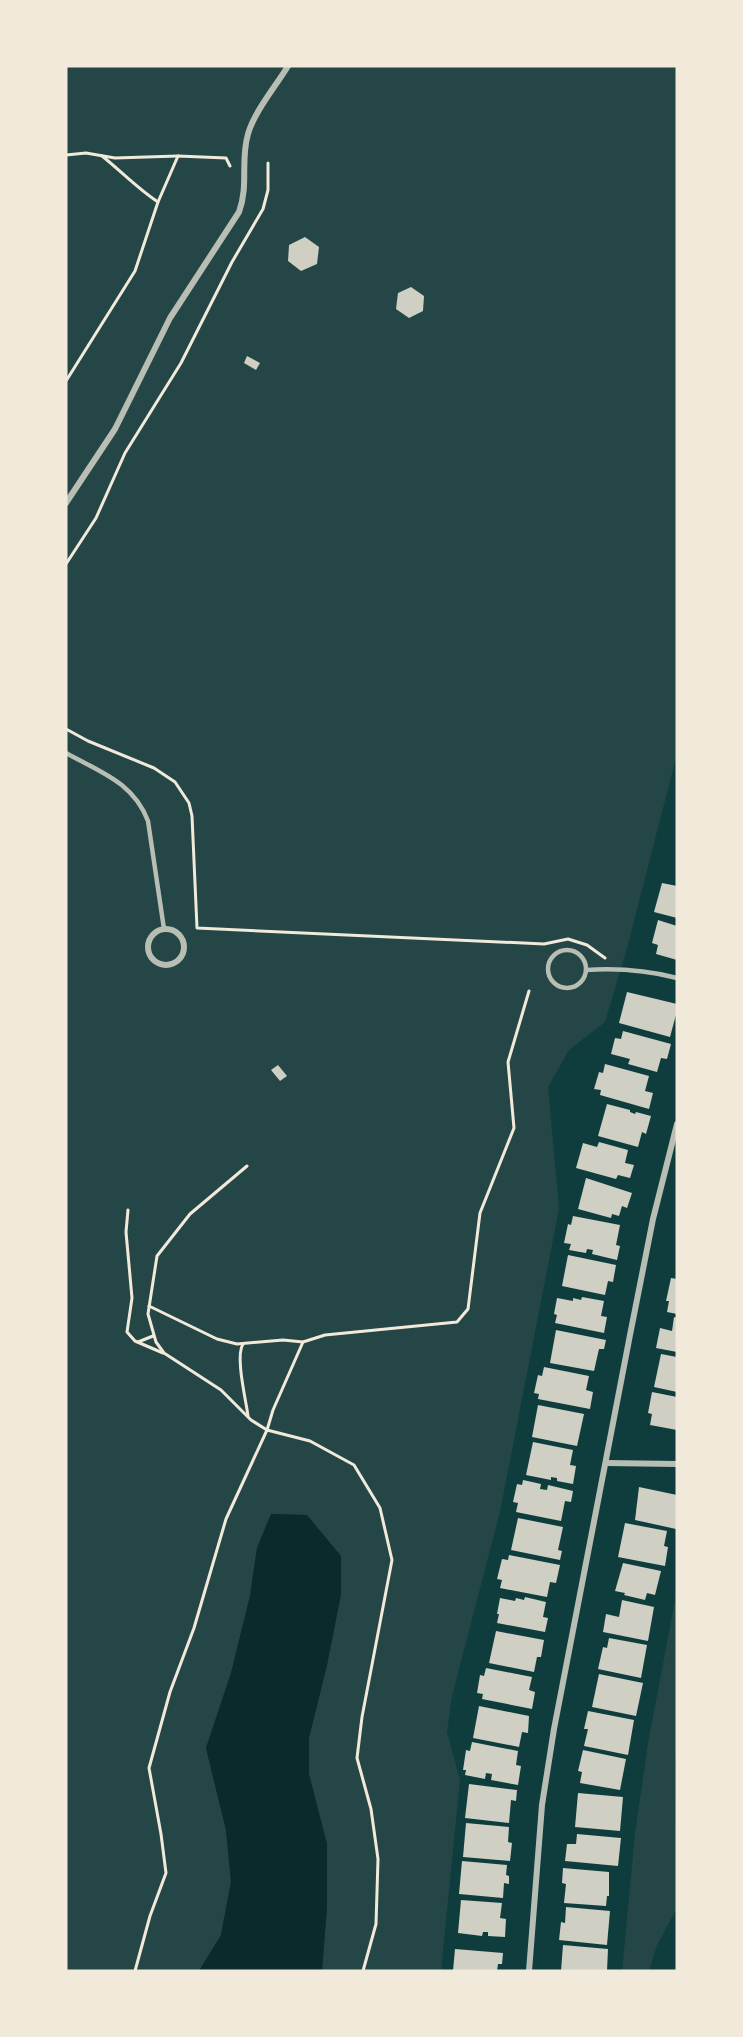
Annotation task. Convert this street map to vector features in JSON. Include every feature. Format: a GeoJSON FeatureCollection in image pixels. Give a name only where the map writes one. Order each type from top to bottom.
{"type":"FeatureCollection","features":[{"type":"Feature","properties":{"kind":"street"},"geometry":{"type":"LineString","coordinates":[[66,503],[115,429],[170,318],[239,212],[244,198],[244,166],[248,134],[288,66]]}},
{"type":"Feature","properties":{"kind":"street"},"geometry":{"type":"LineString","coordinates":[[164,929],[171,930],[180,936],[184,946],[181,957],[166,965],[155,961],[149,951],[154,934],[164,929]]}},
{"type":"Feature","properties":{"kind":"street"},"geometry":{"type":"LineString","coordinates":[[529,1971],[547,1772],[653,1219],[677,1125]]}},
{"type":"Feature","properties":{"kind":"street"},"geometry":{"type":"LineString","coordinates":[[606,1463],[677,1464]]}},
{"type":"Feature","properties":{"kind":"lane"},"geometry":{"type":"LineString","coordinates":[[66,753],[122,784],[142,806],[148,821],[164,929]]}},
{"type":"Feature","properties":{"kind":"lane"},"geometry":{"type":"LineString","coordinates":[[568,950],[579,954],[586,970],[581,982],[562,987],[552,980],[548,968],[549,962],[556,953],[568,950]]}},
{"type":"Feature","properties":{"kind":"lane"},"geometry":{"type":"LineString","coordinates":[[586,970],[621,969],[655,972],[677,978]]}},
{"type":"Feature","properties":{"kind":"path"},"geometry":{"type":"LineString","coordinates":[[66,155],[86,153],[115,158],[178,156],[226,158],[230,166]]}},
{"type":"Feature","properties":{"kind":"path"},"geometry":{"type":"LineString","coordinates":[[100,155],[158,202]]}},
{"type":"Feature","properties":{"kind":"path"},"geometry":{"type":"LineString","coordinates":[[66,381],[135,271],[158,202],[178,156]]}},
{"type":"Feature","properties":{"kind":"path"},"geometry":{"type":"LineString","coordinates":[[66,564],[96,518],[125,453],[181,363],[232,262],[263,209],[268,190],[268,163]]}},
{"type":"Feature","properties":{"kind":"path"},"geometry":{"type":"LineString","coordinates":[[66,729],[88,741],[154,768],[175,782],[189,803],[192,816],[197,928],[544,944],[568,939],[587,945],[602,958],[613,958]]}},
{"type":"Feature","properties":{"kind":"path"},"geometry":{"type":"LineString","coordinates":[[149,1306],[217,1339],[237,1344],[283,1340],[303,1342],[325,1335],[457,1322],[468,1309],[480,1213],[514,1128],[508,1062],[529,991]]}},
{"type":"Feature","properties":{"kind":"path"},"geometry":{"type":"LineString","coordinates":[[164,1353],[153,1336],[148,1314],[157,1256],[190,1214],[247,1166]]}},
{"type":"Feature","properties":{"kind":"path"},"geometry":{"type":"LineString","coordinates":[[128,1210],[126,1232],[132,1298],[127,1332],[137,1342],[164,1353],[220,1390],[267,1430],[310,1441],[354,1465],[380,1508],[392,1560],[362,1716],[357,1758],[371,1809],[378,1859],[376,1924],[363,1971]]}},
{"type":"Feature","properties":{"kind":"path"},"geometry":{"type":"LineString","coordinates":[[137,1342],[153,1336]]}},
{"type":"Feature","properties":{"kind":"path"},"geometry":{"type":"LineString","coordinates":[[135,1971],[150,1916],[166,1873],[149,1768],[170,1692],[194,1628],[226,1519],[267,1430],[273,1410],[303,1342]]}},
{"type":"Feature","properties":{"kind":"path"},"geometry":{"type":"LineString","coordinates":[[243,1344],[240,1349],[240,1359],[249,1417]]}},
{"type":"Feature","properties":{"kind":"shaded area"},"geometry":{"type":"Polygon","coordinates":[[[66,66],[677,66],[677,754],[627,948],[605,1022],[569,1050],[548,1087],[559,1209],[500,1512],[452,1696],[447,1732],[460,1780],[441,1971],[322,1971],[327,1906],[327,1845],[309,1774],[309,1737],[327,1665],[341,1594],[307,1515],[271,1514],[257,1548],[250,1596],[231,1673],[206,1748],[226,1830],[231,1882],[221,1935],[199,1971],[66,1971],[66,66]]]}},
{"type":"Feature","properties":{"kind":"shaded area"},"geometry":{"type":"Polygon","coordinates":[[[271,1514],[307,1515],[341,1556],[341,1594],[309,1738],[309,1774],[327,1844],[327,1906],[322,1971],[199,1971],[221,1935],[231,1882],[226,1830],[206,1748],[231,1673],[250,1596],[257,1548],[271,1514]]]}},
{"type":"Feature","properties":{"kind":"shaded area"},"geometry":{"type":"Polygon","coordinates":[[[677,1590],[677,1752],[675,1759],[677,1908],[657,1945],[649,1971],[622,1971],[635,1834],[648,1743],[677,1590]]]}},
{"type":"Feature","properties":{"kind":"building"},"geometry":{"type":"Polygon","coordinates":[[[305,237],[319,247],[317,264],[301,271],[288,261],[289,245],[305,237]]]}},
{"type":"Feature","properties":{"kind":"building"},"geometry":{"type":"Polygon","coordinates":[[[411,287],[424,296],[423,311],[409,318],[396,309],[398,293],[411,287]]]}},
{"type":"Feature","properties":{"kind":"building"},"geometry":{"type":"Polygon","coordinates":[[[247,356],[260,363],[256,370],[244,363],[247,356]]]}},
{"type":"Feature","properties":{"kind":"building"},"geometry":{"type":"Polygon","coordinates":[[[662,883],[677,886],[677,918],[654,912],[662,883]]]}},
{"type":"Feature","properties":{"kind":"building"},"geometry":{"type":"Polygon","coordinates":[[[658,920],[677,926],[677,960],[656,954],[658,945],[652,943],[658,920]]]}},
{"type":"Feature","properties":{"kind":"building"},"geometry":{"type":"Polygon","coordinates":[[[627,992],[677,1004],[670,1037],[619,1023],[627,992]]]}},
{"type":"Feature","properties":{"kind":"building"},"geometry":{"type":"Polygon","coordinates":[[[623,1031],[671,1044],[667,1059],[661,1058],[657,1072],[628,1064],[630,1059],[611,1054],[615,1038],[621,1039],[623,1031]]]}},
{"type":"Feature","properties":{"kind":"building"},"geometry":{"type":"Polygon","coordinates":[[[605,1064],[649,1076],[645,1091],[653,1093],[649,1109],[600,1095],[601,1090],[594,1089],[599,1072],[603,1073],[605,1064]]]}},
{"type":"Feature","properties":{"kind":"building"},"geometry":{"type":"Polygon","coordinates":[[[278,1065],[287,1076],[280,1081],[271,1070],[278,1065]]]}},
{"type":"Feature","properties":{"kind":"building"},"geometry":{"type":"Polygon","coordinates":[[[607,1104],[630,1110],[635,1114],[636,1112],[651,1116],[646,1134],[642,1132],[638,1147],[598,1136],[607,1104]]]}},
{"type":"Feature","properties":{"kind":"building"},"geometry":{"type":"Polygon","coordinates":[[[599,1142],[628,1150],[625,1163],[634,1165],[630,1178],[618,1175],[616,1179],[576,1168],[583,1143],[597,1147],[599,1142]]]}},
{"type":"Feature","properties":{"kind":"building"},"geometry":{"type":"Polygon","coordinates":[[[586,1178],[632,1193],[627,1208],[622,1206],[619,1216],[612,1214],[611,1218],[578,1209],[586,1178]]]}},
{"type":"Feature","properties":{"kind":"building"},"geometry":{"type":"Polygon","coordinates":[[[573,1216],[620,1225],[616,1245],[620,1246],[617,1260],[592,1254],[593,1250],[587,1249],[586,1253],[569,1250],[571,1244],[564,1243],[568,1224],[571,1225],[573,1216]]]}},
{"type":"Feature","properties":{"kind":"building"},"geometry":{"type":"Polygon","coordinates":[[[568,1255],[616,1265],[613,1282],[608,1281],[605,1295],[562,1286],[568,1255]]]}},
{"type":"Feature","properties":{"kind":"building"},"geometry":{"type":"Polygon","coordinates":[[[671,1278],[677,1279],[677,1314],[667,1312],[669,1301],[666,1301],[671,1278]]]}},
{"type":"Feature","properties":{"kind":"building"},"geometry":{"type":"Polygon","coordinates":[[[582,1297],[604,1301],[601,1316],[607,1317],[604,1333],[555,1323],[557,1298],[573,1301],[573,1298],[581,1300],[582,1297]]]}},
{"type":"Feature","properties":{"kind":"building"},"geometry":{"type":"Polygon","coordinates":[[[674,1317],[677,1318],[677,1352],[656,1348],[660,1328],[672,1331],[674,1317]]]}},
{"type":"Feature","properties":{"kind":"building"},"geometry":{"type":"Polygon","coordinates":[[[556,1330],[606,1340],[604,1349],[599,1349],[594,1371],[550,1363],[556,1330]]]}},
{"type":"Feature","properties":{"kind":"building"},"geometry":{"type":"Polygon","coordinates":[[[661,1354],[677,1357],[677,1392],[654,1387],[661,1354]]]}},
{"type":"Feature","properties":{"kind":"building"},"geometry":{"type":"Polygon","coordinates":[[[544,1367],[589,1376],[586,1390],[593,1392],[590,1409],[538,1399],[539,1394],[534,1393],[538,1375],[542,1376],[544,1367]]]}},
{"type":"Feature","properties":{"kind":"building"},"geometry":{"type":"Polygon","coordinates":[[[652,1392],[677,1397],[677,1430],[650,1425],[652,1414],[648,1413],[652,1392]]]}},
{"type":"Feature","properties":{"kind":"building"},"geometry":{"type":"Polygon","coordinates":[[[538,1405],[584,1414],[577,1446],[532,1437],[538,1405]]]}},
{"type":"Feature","properties":{"kind":"building"},"geometry":{"type":"Polygon","coordinates":[[[533,1442],[573,1450],[570,1465],[576,1466],[573,1484],[557,1481],[557,1478],[551,1477],[551,1480],[526,1475],[533,1442]]]}},
{"type":"Feature","properties":{"kind":"building"},"geometry":{"type":"Polygon","coordinates":[[[523,1480],[541,1484],[540,1489],[547,1490],[548,1485],[573,1491],[571,1502],[565,1501],[561,1521],[516,1512],[518,1503],[513,1502],[517,1484],[522,1485],[523,1480]]]}},
{"type":"Feature","properties":{"kind":"building"},"geometry":{"type":"Polygon","coordinates":[[[639,1487],[677,1495],[676,1529],[635,1520],[639,1487]]]}},
{"type":"Feature","properties":{"kind":"building"},"geometry":{"type":"Polygon","coordinates":[[[518,1518],[563,1527],[558,1550],[562,1551],[560,1560],[511,1550],[518,1518]]]}},
{"type":"Feature","properties":{"kind":"building"},"geometry":{"type":"Polygon","coordinates":[[[625,1523],[667,1531],[664,1546],[668,1547],[665,1566],[618,1557],[625,1523]]]}},
{"type":"Feature","properties":{"kind":"building"},"geometry":{"type":"Polygon","coordinates":[[[509,1555],[560,1565],[556,1583],[550,1582],[547,1597],[500,1588],[502,1580],[497,1579],[502,1559],[508,1560],[509,1555]]]}},
{"type":"Feature","properties":{"kind":"building"},"geometry":{"type":"Polygon","coordinates":[[[623,1563],[661,1571],[655,1595],[647,1593],[645,1600],[615,1591],[623,1563]]]}},
{"type":"Feature","properties":{"kind":"building"},"geometry":{"type":"Polygon","coordinates":[[[525,1597],[546,1602],[543,1617],[548,1618],[545,1632],[497,1623],[500,1598],[515,1601],[516,1598],[524,1600],[525,1597]]]}},
{"type":"Feature","properties":{"kind":"building"},"geometry":{"type":"Polygon","coordinates":[[[622,1600],[654,1607],[648,1641],[603,1632],[606,1614],[619,1617],[622,1600]]]}},
{"type":"Feature","properties":{"kind":"building"},"geometry":{"type":"Polygon","coordinates":[[[496,1631],[544,1640],[541,1657],[537,1657],[534,1672],[489,1663],[496,1631]]]}},
{"type":"Feature","properties":{"kind":"building"},"geometry":{"type":"Polygon","coordinates":[[[609,1638],[647,1645],[641,1678],[598,1669],[603,1647],[607,1648],[609,1638]]]}},
{"type":"Feature","properties":{"kind":"building"},"geometry":{"type":"Polygon","coordinates":[[[486,1668],[532,1677],[529,1690],[535,1692],[532,1709],[482,1699],[483,1694],[477,1693],[480,1675],[484,1676],[486,1668]]]}},
{"type":"Feature","properties":{"kind":"building"},"geometry":{"type":"Polygon","coordinates":[[[599,1674],[643,1683],[636,1716],[592,1707],[599,1674]]]}},
{"type":"Feature","properties":{"kind":"building"},"geometry":{"type":"Polygon","coordinates":[[[479,1706],[529,1716],[528,1733],[522,1732],[519,1747],[473,1738],[479,1706]]]}},
{"type":"Feature","properties":{"kind":"building"},"geometry":{"type":"Polygon","coordinates":[[[588,1711],[634,1720],[628,1755],[584,1746],[588,1729],[584,1729],[588,1711]]]}},
{"type":"Feature","properties":{"kind":"building"},"geometry":{"type":"Polygon","coordinates":[[[472,1742],[518,1751],[516,1765],[521,1766],[518,1785],[491,1780],[492,1774],[486,1773],[485,1779],[465,1775],[466,1770],[463,1770],[466,1750],[470,1751],[472,1742]]]}},
{"type":"Feature","properties":{"kind":"building"},"geometry":{"type":"Polygon","coordinates":[[[583,1750],[626,1759],[620,1790],[580,1783],[582,1772],[578,1771],[583,1750]]]}},
{"type":"Feature","properties":{"kind":"building"},"geometry":{"type":"Polygon","coordinates":[[[469,1784],[517,1790],[516,1801],[511,1800],[509,1823],[465,1818],[469,1784]]]}},
{"type":"Feature","properties":{"kind":"building"},"geometry":{"type":"Polygon","coordinates":[[[578,1793],[623,1797],[620,1831],[575,1827],[578,1793]]]}},
{"type":"Feature","properties":{"kind":"building"},"geometry":{"type":"Polygon","coordinates":[[[466,1823],[509,1827],[508,1842],[512,1843],[510,1861],[463,1857],[466,1823]]]}},
{"type":"Feature","properties":{"kind":"building"},"geometry":{"type":"Polygon","coordinates":[[[577,1834],[621,1838],[618,1866],[565,1861],[567,1844],[576,1844],[577,1834]]]}},
{"type":"Feature","properties":{"kind":"building"},"geometry":{"type":"Polygon","coordinates":[[[462,1861],[507,1865],[506,1875],[509,1876],[509,1884],[504,1883],[503,1898],[459,1894],[462,1861]]]}},
{"type":"Feature","properties":{"kind":"building"},"geometry":{"type":"Polygon","coordinates":[[[563,1868],[609,1872],[609,1896],[607,1896],[606,1906],[564,1903],[566,1884],[562,1883],[563,1868]]]}},
{"type":"Feature","properties":{"kind":"building"},"geometry":{"type":"Polygon","coordinates":[[[461,1900],[502,1903],[500,1918],[506,1919],[505,1937],[488,1936],[488,1932],[483,1932],[482,1936],[458,1933],[461,1900]]]}},
{"type":"Feature","properties":{"kind":"building"},"geometry":{"type":"Polygon","coordinates":[[[566,1907],[610,1911],[607,1945],[559,1940],[561,1922],[565,1923],[566,1907]]]}},
{"type":"Feature","properties":{"kind":"building"},"geometry":{"type":"Polygon","coordinates":[[[563,1945],[608,1949],[607,1971],[561,1971],[563,1945]]]}},
{"type":"Feature","properties":{"kind":"building"},"geometry":{"type":"Polygon","coordinates":[[[455,1949],[503,1953],[502,1964],[498,1964],[497,1971],[453,1971],[455,1949]]]}}]}
